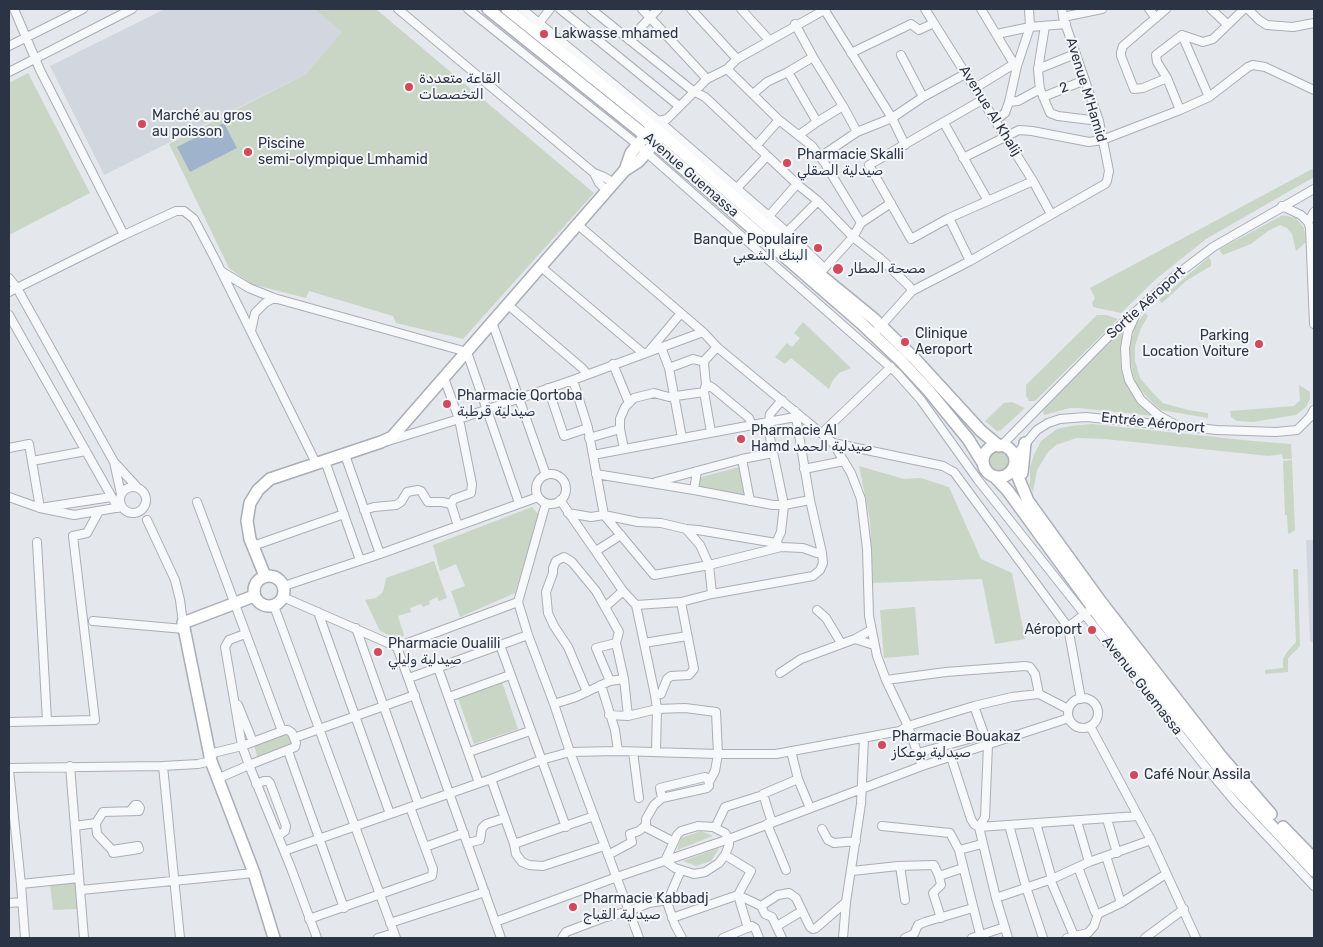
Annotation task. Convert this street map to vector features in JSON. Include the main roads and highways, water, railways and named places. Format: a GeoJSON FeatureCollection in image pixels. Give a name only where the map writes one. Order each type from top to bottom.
{"type":"FeatureCollection","features":[{"type":"Feature","properties":{"kind":"main road","name":"Avenue Guemassa"},"geometry":{"type":"LineString","coordinates":[[488,9],[657,132],[878,330],[915,359],[970,419],[1000,446]]}},
{"type":"Feature","properties":{"kind":"main road","name":"Avenue Guemassa"},"geometry":{"type":"LineString","coordinates":[[507,9],[536,27],[822,271],[878,330],[901,361],[971,442],[983,463]]}},
{"type":"Feature","properties":{"kind":"main road"},"geometry":{"type":"LineString","coordinates":[[626,170],[631,154],[638,145],[657,132]]}},
{"type":"Feature","properties":{"kind":"main road"},"geometry":{"type":"LineString","coordinates":[[265,576],[248,530],[250,503],[258,490],[270,479],[392,437],[577,224],[626,170],[647,153],[657,132]]}},
{"type":"Feature","properties":{"kind":"main road"},"geometry":{"type":"LineString","coordinates":[[1022,489],[1025,443]]}},
{"type":"Feature","properties":{"kind":"main road"},"geometry":{"type":"LineString","coordinates":[[1000,446],[1008,449],[1014,462],[1010,472],[1005,476],[994,476],[987,471],[983,463],[987,451],[992,447],[1000,446]]}},
{"type":"Feature","properties":{"kind":"main road","name":"Avenue Guemassa"},"geometry":{"type":"LineString","coordinates":[[1014,462],[1022,489],[1061,548],[1093,608],[1263,807],[1314,859]]}},
{"type":"Feature","properties":{"kind":"main road","name":"Avenue Guemassa"},"geometry":{"type":"LineString","coordinates":[[994,476],[1008,491],[1093,608],[1233,785],[1314,871]]}},
{"type":"Feature","properties":{"kind":"main road"},"geometry":{"type":"LineString","coordinates":[[265,576],[276,577],[283,591],[280,602],[274,606],[262,605],[254,596],[255,585],[259,579],[265,576]]}},
{"type":"Feature","properties":{"kind":"main road"},"geometry":{"type":"LineString","coordinates":[[254,596],[183,626],[210,758],[254,872],[274,938]]}},
{"type":"Feature","properties":{"kind":"water"},"geometry":{"type":"Polygon","coordinates":[[[224,123],[237,148],[190,172],[177,147],[224,123]]]}},
{"type":"Feature","properties":{"kind":"place","name":"Lakwasse mhamed"},"geometry":{"type":"Point","coordinates":[544,34]}},
{"type":"Feature","properties":{"kind":"place","name":"القاعة متعددة التخصصات"},"geometry":{"type":"Point","coordinates":[409,87]}},
{"type":"Feature","properties":{"kind":"place","name":"Marché au gros au poisson"},"geometry":{"type":"Point","coordinates":[142,124]}},
{"type":"Feature","properties":{"kind":"place","name":"Piscine semi-olympique Lmhamid"},"geometry":{"type":"Point","coordinates":[248,152]}},
{"type":"Feature","properties":{"kind":"place","name":"Pharmacie Skalli صيدلية الصقلي"},"geometry":{"type":"Point","coordinates":[787,163]}},
{"type":"Feature","properties":{"kind":"place","name":"Banque Populaire البنك الشعبي"},"geometry":{"type":"Point","coordinates":[818,248]}},
{"type":"Feature","properties":{"kind":"place","name":"مصحة المطار"},"geometry":{"type":"Point","coordinates":[838,269]}},
{"type":"Feature","properties":{"kind":"place","name":"Clinique Aeroport"},"geometry":{"type":"Point","coordinates":[905,342]}},
{"type":"Feature","properties":{"kind":"place","name":"Parking Location Voiture"},"geometry":{"type":"Point","coordinates":[1259,344]}},
{"type":"Feature","properties":{"kind":"place","name":"Pharmacie Qortoba صيدلية قرطبة"},"geometry":{"type":"Point","coordinates":[447,404]}},
{"type":"Feature","properties":{"kind":"place","name":"Pharmacie Al Hamd صيدلية الحمد"},"geometry":{"type":"Point","coordinates":[741,439]}},
{"type":"Feature","properties":{"kind":"place","name":"Aéroport"},"geometry":{"type":"Point","coordinates":[1092,630]}},
{"type":"Feature","properties":{"kind":"place","name":"Pharmacie Oualili صيدلية وليلي"},"geometry":{"type":"Point","coordinates":[378,652]}},
{"type":"Feature","properties":{"kind":"place","name":"Pharmacie Bouakaz صيدلية بوعكاز"},"geometry":{"type":"Point","coordinates":[882,745]}},
{"type":"Feature","properties":{"kind":"place","name":"Café Nour Assila"},"geometry":{"type":"Point","coordinates":[1134,775]}},
{"type":"Feature","properties":{"kind":"place","name":"Pharmacie Kabbadj صيدلية القباج"},"geometry":{"type":"Point","coordinates":[573,907]}}]}
